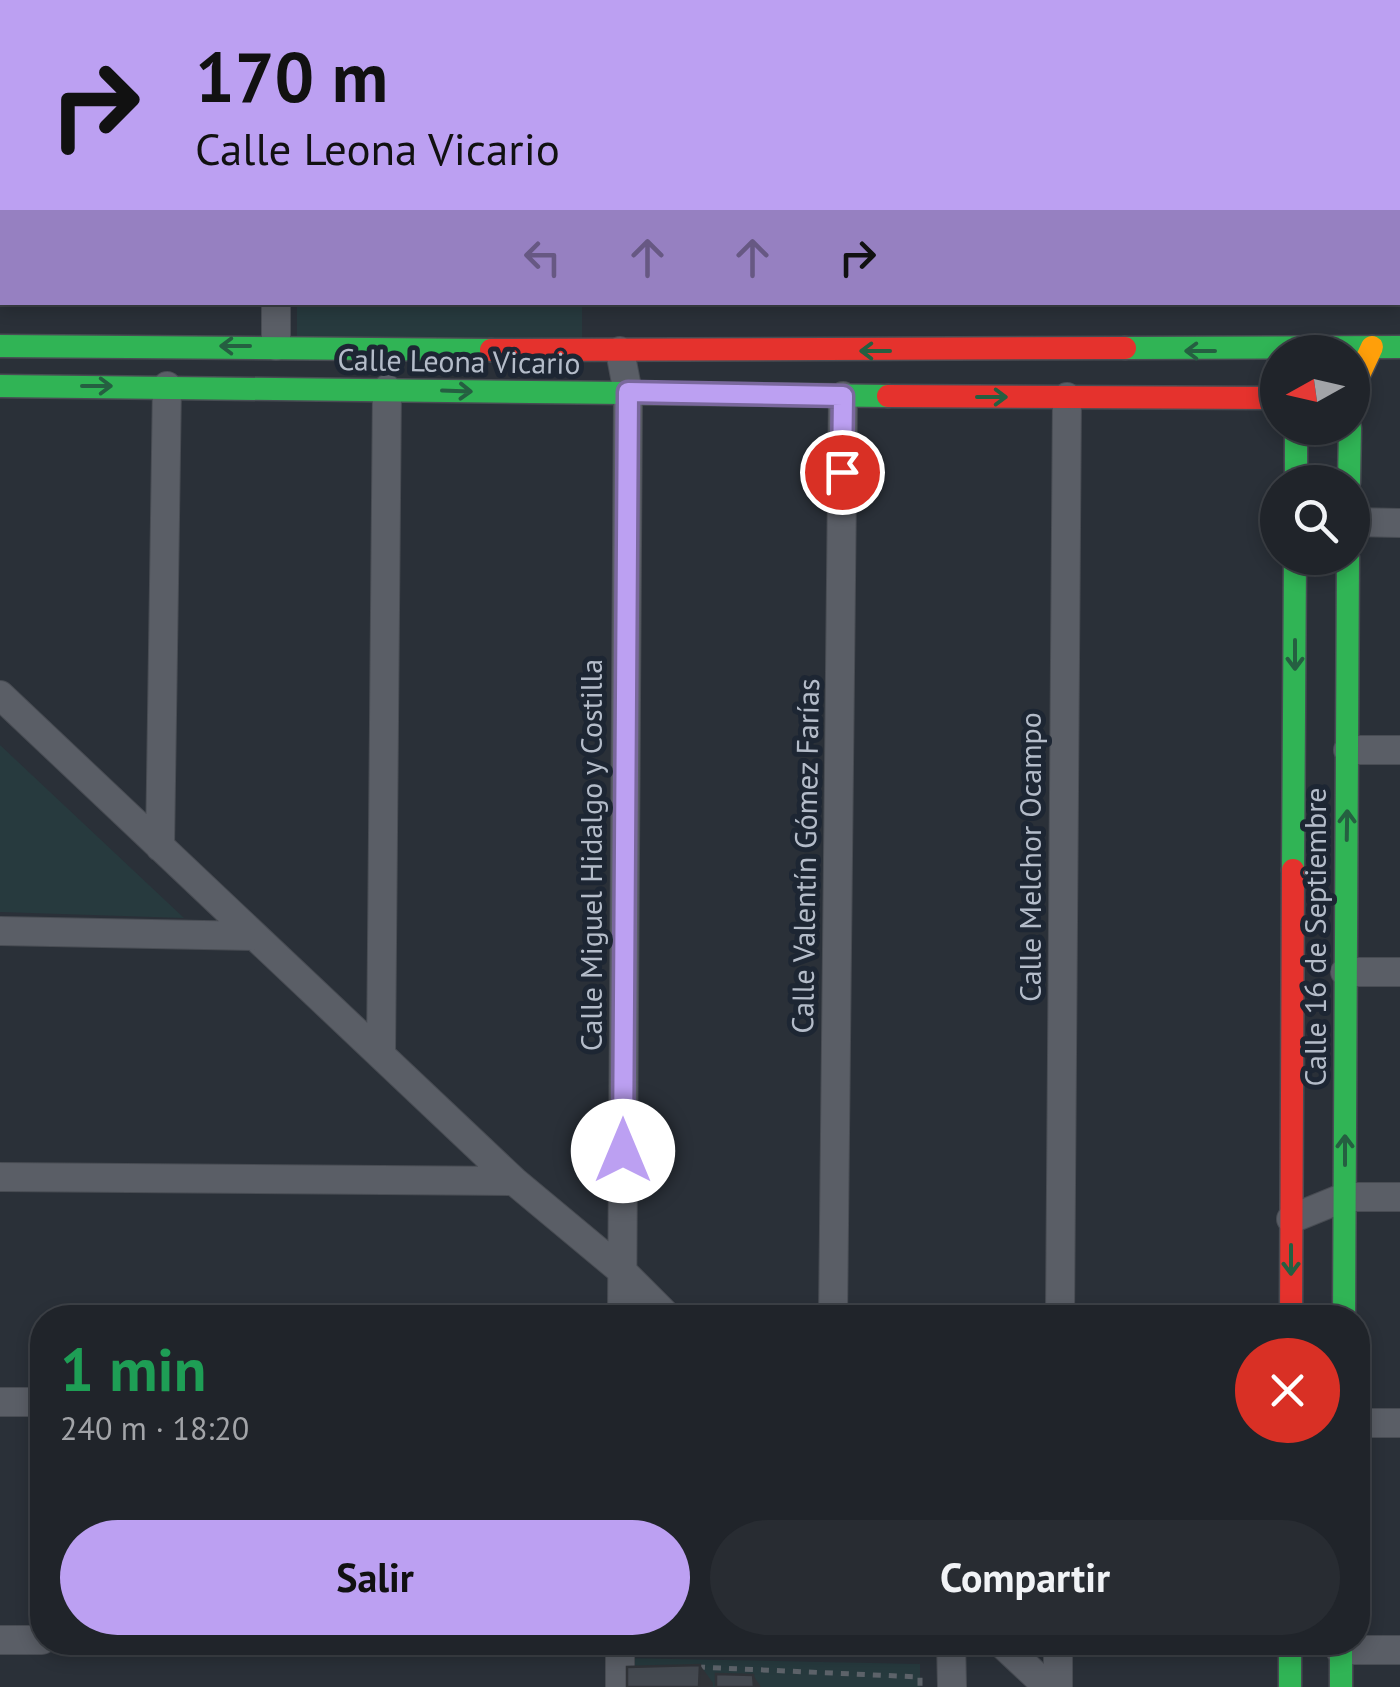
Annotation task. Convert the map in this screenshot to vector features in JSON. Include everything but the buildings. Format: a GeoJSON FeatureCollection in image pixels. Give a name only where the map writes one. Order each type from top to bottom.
{"type":"FeatureCollection","features":[{"type":"Feature","properties":{"kind":"main road","name":"Calle Leona Vicario"},"geometry":{"type":"LineString","coordinates":[[0,346],[1260,352]]}},
{"type":"Feature","properties":{"kind":"main road","name":"Calle Leona Vicario"},"geometry":{"type":"LineString","coordinates":[[1372,347],[1400,347]]}},
{"type":"Feature","properties":{"kind":"main road"},"geometry":{"type":"LineString","coordinates":[[1370,351],[1372,347]]}},
{"type":"Feature","properties":{"kind":"main road","name":"Calle Leona Vicario"},"geometry":{"type":"LineString","coordinates":[[0,386],[1260,398]]}},
{"type":"Feature","properties":{"kind":"main road","name":"Calle 16 de Septiembre"},"geometry":{"type":"LineString","coordinates":[[1291,1305],[1296,575]]}},
{"type":"Feature","properties":{"kind":"main road","name":"Calle 16 de Septiembre"},"geometry":{"type":"LineString","coordinates":[[1344,1305],[1348,575]]}},
{"type":"Feature","properties":{"kind":"main road"},"geometry":{"type":"LineString","coordinates":[[1290,1655],[1290,1687]]}},
{"type":"Feature","properties":{"kind":"main road"},"geometry":{"type":"LineString","coordinates":[[1340,1655],[1340,1687]]}},
{"type":"Feature","properties":{"kind":"street"},"geometry":{"type":"LineString","coordinates":[[276,305],[276,346]]}},
{"type":"Feature","properties":{"kind":"street","name":"Calle Miguel Hidalgo y Costilla"},"geometry":{"type":"LineString","coordinates":[[620,351],[628,392],[622,1305]]}},
{"type":"Feature","properties":{"kind":"street"},"geometry":{"type":"LineString","coordinates":[[160,846],[166,386]]}},
{"type":"Feature","properties":{"kind":"street"},"geometry":{"type":"LineString","coordinates":[[381,1055],[386,389]]}},
{"type":"Feature","properties":{"kind":"street","name":"Calle Valentín Gómez Farías"},"geometry":{"type":"LineString","coordinates":[[833,1305],[843,396]]}},
{"type":"Feature","properties":{"kind":"street","name":"Calle Melchor Ocampo"},"geometry":{"type":"LineString","coordinates":[[1060,1305],[1067,397]]}},
{"type":"Feature","properties":{"kind":"street"},"geometry":{"type":"LineString","coordinates":[[1370,522],[1400,522]]}},
{"type":"Feature","properties":{"kind":"street"},"geometry":{"type":"LineString","coordinates":[[0,695],[514,1181],[622,1271],[655,1305]]}},
{"type":"Feature","properties":{"kind":"street"},"geometry":{"type":"LineString","coordinates":[[1348,750],[1400,750]]}},
{"type":"Feature","properties":{"kind":"street"},"geometry":{"type":"LineString","coordinates":[[0,931],[254,936]]}},
{"type":"Feature","properties":{"kind":"street"},"geometry":{"type":"LineString","coordinates":[[1345,972],[1400,972]]}},
{"type":"Feature","properties":{"kind":"street"},"geometry":{"type":"LineString","coordinates":[[0,1177],[514,1181]]}},
{"type":"Feature","properties":{"kind":"street"},"geometry":{"type":"LineString","coordinates":[[1292,1220],[1345,1197],[1400,1197]]}},
{"type":"Feature","properties":{"kind":"street"},"geometry":{"type":"LineString","coordinates":[[0,1402],[30,1402]]}},
{"type":"Feature","properties":{"kind":"street"},"geometry":{"type":"LineString","coordinates":[[1370,1423],[1400,1423]]}},
{"type":"Feature","properties":{"kind":"street"},"geometry":{"type":"LineString","coordinates":[[0,1640],[30,1640]]}},
{"type":"Feature","properties":{"kind":"street"},"geometry":{"type":"LineString","coordinates":[[1370,1648],[1400,1650]]}},
{"type":"Feature","properties":{"kind":"street"},"geometry":{"type":"LineString","coordinates":[[620,1655],[620,1687]]}},
{"type":"Feature","properties":{"kind":"street"},"geometry":{"type":"LineString","coordinates":[[951,1655],[952,1687]]}},
{"type":"Feature","properties":{"kind":"street"},"geometry":{"type":"LineString","coordinates":[[1014,1655],[1048,1687]]}},
{"type":"Feature","properties":{"kind":"street"},"geometry":{"type":"LineString","coordinates":[[1058,1655],[1058,1687]]}},
{"type":"Feature","properties":{"kind":"path"},"geometry":{"type":"LineString","coordinates":[[686,1667],[920,1677],[920,1687]]}},
{"type":"Feature","properties":{"kind":"path"},"geometry":{"type":"LineString","coordinates":[[722,1668],[722,1678]]}},
{"type":"Feature","properties":{"kind":"green space"},"geometry":{"type":"Polygon","coordinates":[[[297,305],[582,305],[582,345],[297,346],[297,305]]]}},
{"type":"Feature","properties":{"kind":"green space"},"geometry":{"type":"Polygon","coordinates":[[[0,745],[184,918],[0,912],[0,745]]]}},
{"type":"Feature","properties":{"kind":"green space"},"geometry":{"type":"Polygon","coordinates":[[[621,1658],[920,1664],[920,1687],[622,1687],[621,1658]]]}},
{"type":"Feature","properties":{"kind":"traffic: fast"},"geometry":{"type":"LineString","coordinates":[[0,346],[491,350]]}},
{"type":"Feature","properties":{"kind":"traffic: fast"},"geometry":{"type":"LineString","coordinates":[[1125,348],[1400,347]]}},
{"type":"Feature","properties":{"kind":"traffic: fast"},"geometry":{"type":"LineString","coordinates":[[0,386],[888,396]]}},
{"type":"Feature","properties":{"kind":"traffic: fast"},"geometry":{"type":"LineString","coordinates":[[1296,445],[1296,465]]}},
{"type":"Feature","properties":{"kind":"traffic: fast"},"geometry":{"type":"LineString","coordinates":[[1349,465],[1350,445]]}},
{"type":"Feature","properties":{"kind":"traffic: fast"},"geometry":{"type":"LineString","coordinates":[[1293,870],[1295,575]]}},
{"type":"Feature","properties":{"kind":"traffic: fast"},"geometry":{"type":"LineString","coordinates":[[1344,1305],[1348,575]]}},
{"type":"Feature","properties":{"kind":"traffic: fast"},"geometry":{"type":"LineString","coordinates":[[1290,1655],[1290,1687]]}},
{"type":"Feature","properties":{"kind":"traffic: fast"},"geometry":{"type":"LineString","coordinates":[[1341,1655],[1341,1687]]}},
{"type":"Feature","properties":{"kind":"traffic: slow"},"geometry":{"type":"LineString","coordinates":[[1370,351],[1372,347]]}},
{"type":"Feature","properties":{"kind":"traffic: jam"},"geometry":{"type":"LineString","coordinates":[[491,350],[1125,348]]}},
{"type":"Feature","properties":{"kind":"traffic: jam"},"geometry":{"type":"LineString","coordinates":[[888,396],[1260,398]]}},
{"type":"Feature","properties":{"kind":"traffic: jam"},"geometry":{"type":"LineString","coordinates":[[1291,1305],[1293,870]]}},
{"type":"Feature","properties":{"kind":"route"},"geometry":{"type":"LineString","coordinates":[[623,1151],[628,392],[843,396],[842,472]]}}]}
